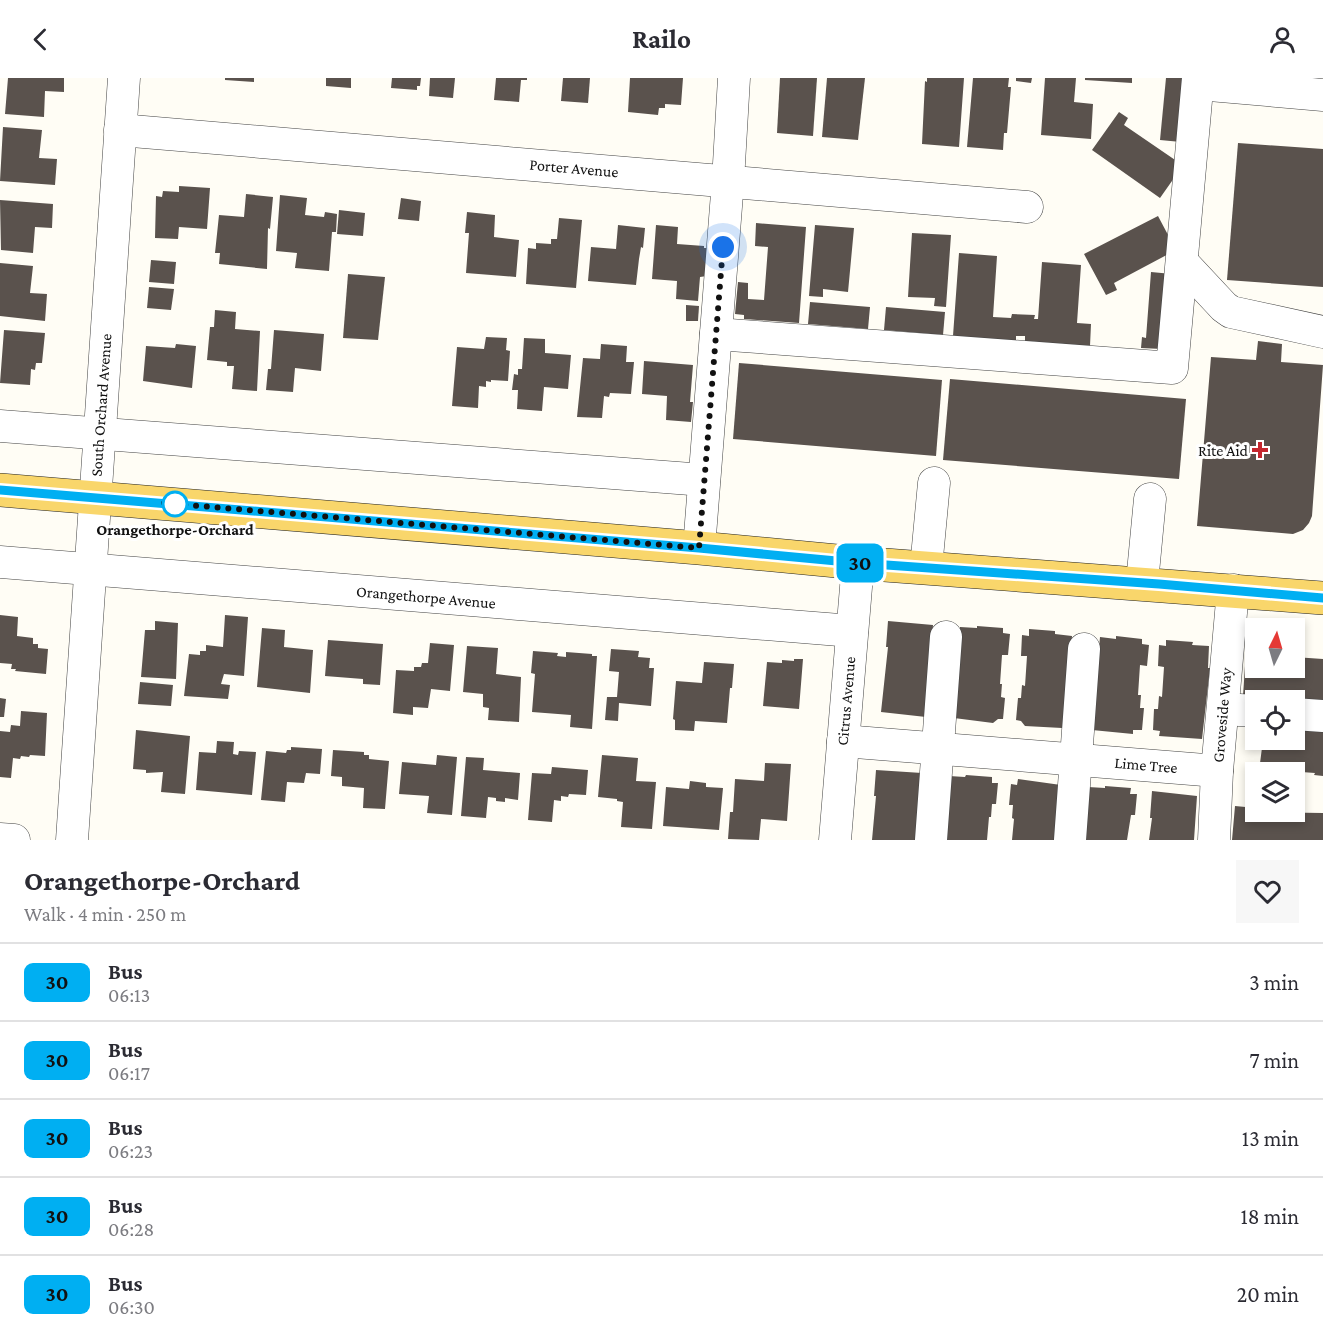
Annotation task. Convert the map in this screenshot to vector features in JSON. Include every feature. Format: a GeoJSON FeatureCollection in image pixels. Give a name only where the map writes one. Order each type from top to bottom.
{"type":"FeatureCollection","features":[{"type":"Feature","properties":{"kind":"main road"},"geometry":{"type":"LineString","coordinates":[[0,490],[858,563],[1323,598]]}},
{"type":"Feature","properties":{"kind":"street","name":"South Orchard Avenue"},"geometry":{"type":"LineString","coordinates":[[72,840],[124,78]]}},
{"type":"Feature","properties":{"kind":"street"},"geometry":{"type":"LineString","coordinates":[[699,548],[734,78]]}},
{"type":"Feature","properties":{"kind":"street"},"geometry":{"type":"LineString","coordinates":[[716,334],[1172,368],[1198,81],[1323,95]]}},
{"type":"Feature","properties":{"kind":"street","name":"Porter Avenue"},"geometry":{"type":"LineString","coordinates":[[120,130],[1027,207]]}},
{"type":"Feature","properties":{"kind":"street"},"geometry":{"type":"LineString","coordinates":[[1182,262],[1224,307],[1232,312],[1323,332]]}},
{"type":"Feature","properties":{"kind":"street"},"geometry":{"type":"LineString","coordinates":[[0,426],[704,480]]}},
{"type":"Feature","properties":{"kind":"street"},"geometry":{"type":"LineString","coordinates":[[926,568],[934,483]]}},
{"type":"Feature","properties":{"kind":"street"},"geometry":{"type":"LineString","coordinates":[[1142,583],[1150,499]]}},
{"type":"Feature","properties":{"kind":"street","name":"Orangethorpe Avenue"},"geometry":{"type":"LineString","coordinates":[[0,562],[852,631]]}},
{"type":"Feature","properties":{"kind":"street","name":"Citrus Avenue"},"geometry":{"type":"LineString","coordinates":[[835,840],[858,563]]}},
{"type":"Feature","properties":{"kind":"street","name":"Groveside Way"},"geometry":{"type":"LineString","coordinates":[[1214,840],[1217,771],[1233,591]]}},
{"type":"Feature","properties":{"kind":"street"},"geometry":{"type":"LineString","coordinates":[[931,840],[946,637]]}},
{"type":"Feature","properties":{"kind":"street"},"geometry":{"type":"LineString","coordinates":[[1070,840],[1084,649]]}},
{"type":"Feature","properties":{"kind":"street"},"geometry":{"type":"LineString","coordinates":[[1223,709],[1245,710]]}},
{"type":"Feature","properties":{"kind":"street"},"geometry":{"type":"LineString","coordinates":[[1305,715],[1323,716]]}},
{"type":"Feature","properties":{"kind":"street","name":"Lime Tree"},"geometry":{"type":"LineString","coordinates":[[843,741],[1217,771]]}},
{"type":"Feature","properties":{"kind":"street"},"geometry":{"type":"LineString","coordinates":[[0,839],[14,840]]}},
{"type":"Feature","properties":{"kind":"building"},"geometry":{"type":"Polygon","coordinates":[[[8,78],[64,78],[64,92],[45,91],[44,117],[5,114],[8,78]]]}},
{"type":"Feature","properties":{"kind":"building"},"geometry":{"type":"Polygon","coordinates":[[[225,78],[254,78],[254,82],[225,80],[225,78]]]}},
{"type":"Feature","properties":{"kind":"building"},"geometry":{"type":"Polygon","coordinates":[[[326,78],[351,78],[351,88],[326,86],[326,78]]]}},
{"type":"Feature","properties":{"kind":"building"},"geometry":{"type":"Polygon","coordinates":[[[392,78],[421,78],[420,86],[417,86],[417,90],[391,88],[392,78]]]}},
{"type":"Feature","properties":{"kind":"building"},"geometry":{"type":"Polygon","coordinates":[[[430,78],[455,78],[453,98],[429,96],[430,78]]]}},
{"type":"Feature","properties":{"kind":"building"},"geometry":{"type":"Polygon","coordinates":[[[496,78],[527,78],[527,80],[521,80],[519,102],[494,100],[496,78]]]}},
{"type":"Feature","properties":{"kind":"building"},"geometry":{"type":"Polygon","coordinates":[[[563,78],[590,78],[588,103],[561,101],[563,78]]]}},
{"type":"Feature","properties":{"kind":"building"},"geometry":{"type":"Polygon","coordinates":[[[630,78],[683,78],[681,105],[665,104],[665,108],[659,108],[658,115],[628,112],[630,78]]]}},
{"type":"Feature","properties":{"kind":"building"},"geometry":{"type":"Polygon","coordinates":[[[780,78],[817,78],[813,136],[777,133],[780,78]]]}},
{"type":"Feature","properties":{"kind":"building"},"geometry":{"type":"Polygon","coordinates":[[[827,78],[865,78],[858,140],[822,137],[827,78]]]}},
{"type":"Feature","properties":{"kind":"building"},"geometry":{"type":"Polygon","coordinates":[[[927,78],[964,78],[959,147],[922,144],[927,78]]]}},
{"type":"Feature","properties":{"kind":"building"},"geometry":{"type":"Polygon","coordinates":[[[973,78],[1009,78],[1008,87],[1011,87],[1007,133],[1004,133],[1003,150],[967,147],[973,78]]]}},
{"type":"Feature","properties":{"kind":"building"},"geometry":{"type":"Polygon","coordinates":[[[1016,78],[1032,78],[1031,83],[1016,81],[1016,78]]]}},
{"type":"Feature","properties":{"kind":"building"},"geometry":{"type":"Polygon","coordinates":[[[1045,78],[1076,78],[1074,102],[1093,104],[1091,139],[1041,135],[1045,78]]]}},
{"type":"Feature","properties":{"kind":"building"},"geometry":{"type":"Polygon","coordinates":[[[1085,78],[1132,78],[1132,83],[1085,80],[1085,78]]]}},
{"type":"Feature","properties":{"kind":"building"},"geometry":{"type":"Polygon","coordinates":[[[1166,78],[1187,78],[1181,142],[1160,140],[1166,78]]]}},
{"type":"Feature","properties":{"kind":"building"},"geometry":{"type":"Polygon","coordinates":[[[1119,112],[1128,118],[1124,125],[1181,164],[1179,171],[1160,198],[1092,150],[1119,112]]]}},
{"type":"Feature","properties":{"kind":"building"},"geometry":{"type":"Polygon","coordinates":[[[3,127],[42,130],[39,158],[57,159],[55,185],[0,181],[3,127]]]}},
{"type":"Feature","properties":{"kind":"building"},"geometry":{"type":"Polygon","coordinates":[[[1238,143],[1323,149],[1323,287],[1227,280],[1238,143]]]}},
{"type":"Feature","properties":{"kind":"building"},"geometry":{"type":"Polygon","coordinates":[[[179,186],[210,188],[207,229],[179,227],[178,239],[155,238],[156,196],[162,197],[163,191],[179,192],[179,186]]]}},
{"type":"Feature","properties":{"kind":"building"},"geometry":{"type":"Polygon","coordinates":[[[246,194],[273,197],[270,229],[268,228],[267,269],[219,264],[220,253],[215,253],[219,215],[244,217],[246,194]]]}},
{"type":"Feature","properties":{"kind":"building"},"geometry":{"type":"Polygon","coordinates":[[[280,195],[307,198],[305,215],[324,217],[325,212],[337,214],[336,232],[332,232],[329,271],[295,268],[297,253],[276,251],[280,195]]]}},
{"type":"Feature","properties":{"kind":"building"},"geometry":{"type":"Polygon","coordinates":[[[401,198],[421,201],[419,221],[398,219],[401,198]]]}},
{"type":"Feature","properties":{"kind":"building"},"geometry":{"type":"Polygon","coordinates":[[[0,200],[53,204],[52,228],[35,227],[33,253],[1,250],[0,200]]]}},
{"type":"Feature","properties":{"kind":"building"},"geometry":{"type":"Polygon","coordinates":[[[339,210],[365,213],[363,236],[337,234],[339,210]]]}},
{"type":"Feature","properties":{"kind":"building"},"geometry":{"type":"Polygon","coordinates":[[[467,212],[495,215],[494,237],[519,240],[516,277],[466,273],[469,233],[465,233],[467,212]]]}},
{"type":"Feature","properties":{"kind":"building"},"geometry":{"type":"Polygon","coordinates":[[[1158,216],[1176,250],[1114,283],[1117,290],[1106,295],[1084,254],[1158,216]]]}},
{"type":"Feature","properties":{"kind":"building"},"geometry":{"type":"Polygon","coordinates":[[[559,218],[582,220],[576,288],[526,284],[528,248],[536,249],[536,243],[551,244],[551,239],[557,239],[559,218]]]}},
{"type":"Feature","properties":{"kind":"building"},"geometry":{"type":"Polygon","coordinates":[[[756,223],[806,227],[799,323],[744,319],[744,315],[735,314],[738,282],[748,283],[748,299],[764,300],[768,247],[755,246],[756,223]]]}},
{"type":"Feature","properties":{"kind":"building"},"geometry":{"type":"Polygon","coordinates":[[[618,225],[645,228],[636,285],[588,281],[591,247],[616,249],[618,225]]]}},
{"type":"Feature","properties":{"kind":"building"},"geometry":{"type":"Polygon","coordinates":[[[656,225],[678,227],[677,244],[709,248],[707,276],[700,277],[698,301],[676,299],[677,281],[652,279],[656,225]]]}},
{"type":"Feature","properties":{"kind":"building"},"geometry":{"type":"Polygon","coordinates":[[[815,225],[854,228],[848,292],[823,289],[823,297],[809,296],[815,225]]]}},
{"type":"Feature","properties":{"kind":"building"},"geometry":{"type":"Polygon","coordinates":[[[912,233],[951,235],[946,307],[934,306],[935,298],[908,297],[912,233]]]}},
{"type":"Feature","properties":{"kind":"building"},"geometry":{"type":"Polygon","coordinates":[[[959,253],[997,256],[993,317],[1011,318],[1012,314],[1035,315],[1034,319],[1038,319],[1042,262],[1081,265],[1077,323],[1091,324],[1090,346],[1025,341],[1025,336],[1016,336],[1016,341],[953,336],[959,253]]]}},
{"type":"Feature","properties":{"kind":"building"},"geometry":{"type":"Polygon","coordinates":[[[151,260],[176,262],[174,284],[149,282],[151,260]]]}},
{"type":"Feature","properties":{"kind":"building"},"geometry":{"type":"Polygon","coordinates":[[[0,263],[33,266],[30,293],[47,294],[45,321],[0,316],[0,263]]]}},
{"type":"Feature","properties":{"kind":"building"},"geometry":{"type":"Polygon","coordinates":[[[1151,272],[1172,274],[1162,349],[1141,348],[1142,337],[1146,338],[1151,272]]]}},
{"type":"Feature","properties":{"kind":"building"},"geometry":{"type":"Polygon","coordinates":[[[348,274],[385,277],[378,340],[343,338],[348,274]]]}},
{"type":"Feature","properties":{"kind":"building"},"geometry":{"type":"Polygon","coordinates":[[[149,287],[174,289],[171,310],[147,308],[149,287]]]}},
{"type":"Feature","properties":{"kind":"building"},"geometry":{"type":"Polygon","coordinates":[[[810,302],[870,307],[868,329],[808,324],[810,302]]]}},
{"type":"Feature","properties":{"kind":"building"},"geometry":{"type":"Polygon","coordinates":[[[686,305],[699,306],[698,321],[686,321],[686,305]]]}},
{"type":"Feature","properties":{"kind":"building"},"geometry":{"type":"Polygon","coordinates":[[[886,307],[945,312],[943,335],[884,330],[886,307]]]}},
{"type":"Feature","properties":{"kind":"building"},"geometry":{"type":"Polygon","coordinates":[[[215,310],[236,312],[235,329],[260,331],[257,391],[232,389],[234,366],[227,366],[227,362],[207,360],[210,327],[214,327],[215,310]]]}},
{"type":"Feature","properties":{"kind":"building"},"geometry":{"type":"Polygon","coordinates":[[[4,330],[45,333],[42,363],[36,363],[35,370],[31,369],[30,385],[0,383],[4,330]]]}},
{"type":"Feature","properties":{"kind":"building"},"geometry":{"type":"Polygon","coordinates":[[[274,330],[324,334],[321,371],[295,368],[293,392],[266,390],[268,369],[271,369],[274,330]]]}},
{"type":"Feature","properties":{"kind":"building"},"geometry":{"type":"Polygon","coordinates":[[[486,337],[507,338],[506,350],[510,351],[508,381],[491,380],[491,382],[486,381],[486,387],[479,386],[478,408],[452,406],[457,347],[484,349],[486,337]]]}},
{"type":"Feature","properties":{"kind":"building"},"geometry":{"type":"Polygon","coordinates":[[[524,338],[545,339],[545,353],[571,355],[568,389],[544,387],[542,411],[517,409],[518,390],[512,390],[514,374],[518,375],[518,369],[522,369],[524,338]]]}},
{"type":"Feature","properties":{"kind":"building","name":"Rite Aid"},"geometry":{"type":"Polygon","coordinates":[[[1258,341],[1282,344],[1281,362],[1323,365],[1312,516],[1303,530],[1293,534],[1197,526],[1211,357],[1256,360],[1258,341]]]}},
{"type":"Feature","properties":{"kind":"building"},"geometry":{"type":"Polygon","coordinates":[[[176,344],[196,346],[192,388],[143,381],[146,346],[175,348],[176,344]]]}},
{"type":"Feature","properties":{"kind":"building"},"geometry":{"type":"Polygon","coordinates":[[[601,344],[627,346],[626,362],[634,362],[631,394],[610,393],[609,397],[604,396],[602,418],[577,417],[583,358],[600,359],[601,344]]]}},
{"type":"Feature","properties":{"kind":"building"},"geometry":{"type":"Polygon","coordinates":[[[644,361],[693,365],[691,422],[666,420],[667,396],[642,394],[644,361]]]}},
{"type":"Feature","properties":{"kind":"building"},"geometry":{"type":"Polygon","coordinates":[[[739,363],[942,380],[936,456],[733,439],[739,363]]]}},
{"type":"Feature","properties":{"kind":"building"},"geometry":{"type":"Polygon","coordinates":[[[950,379],[1186,399],[1179,479],[943,460],[950,379]]]}},
{"type":"Feature","properties":{"kind":"building"},"geometry":{"type":"Polygon","coordinates":[[[0,615],[18,617],[17,636],[33,638],[33,644],[38,644],[38,648],[48,649],[46,674],[15,671],[16,669],[11,669],[12,664],[0,663],[0,615]]]}},
{"type":"Feature","properties":{"kind":"building"},"geometry":{"type":"Polygon","coordinates":[[[225,615],[248,617],[244,676],[224,674],[221,684],[230,685],[228,699],[184,696],[189,654],[200,655],[200,651],[206,651],[206,645],[223,647],[225,615]]]}},
{"type":"Feature","properties":{"kind":"building"},"geometry":{"type":"Polygon","coordinates":[[[155,621],[178,623],[176,679],[141,677],[145,630],[155,630],[155,621]]]}},
{"type":"Feature","properties":{"kind":"building"},"geometry":{"type":"Polygon","coordinates":[[[888,621],[933,625],[926,717],[881,712],[888,647],[886,647],[888,621]]]}},
{"type":"Feature","properties":{"kind":"building"},"geometry":{"type":"Polygon","coordinates":[[[977,626],[1003,628],[1003,633],[1010,634],[1008,655],[1002,655],[1000,684],[1002,684],[1001,697],[1005,698],[1003,719],[998,719],[993,723],[954,718],[960,627],[977,628],[977,626]]]}},
{"type":"Feature","properties":{"kind":"building"},"geometry":{"type":"Polygon","coordinates":[[[262,628],[285,630],[284,647],[313,650],[310,693],[257,687],[262,628]]]}},
{"type":"Feature","properties":{"kind":"building"},"geometry":{"type":"Polygon","coordinates":[[[1029,629],[1055,631],[1055,634],[1072,636],[1065,727],[1025,726],[1021,721],[1016,720],[1018,698],[1021,698],[1022,685],[1025,686],[1027,656],[1021,656],[1022,635],[1029,636],[1029,629]]]}},
{"type":"Feature","properties":{"kind":"building"},"geometry":{"type":"Polygon","coordinates":[[[1116,636],[1142,639],[1142,644],[1149,645],[1147,666],[1140,665],[1138,695],[1141,695],[1140,708],[1144,708],[1142,730],[1133,730],[1133,734],[1092,730],[1100,637],[1116,639],[1116,636]]]}},
{"type":"Feature","properties":{"kind":"building"},"geometry":{"type":"Polygon","coordinates":[[[328,640],[383,644],[380,685],[363,684],[363,679],[325,676],[328,640]]]}},
{"type":"Feature","properties":{"kind":"building"},"geometry":{"type":"Polygon","coordinates":[[[1166,640],[1209,646],[1208,668],[1210,668],[1202,739],[1159,736],[1160,731],[1153,730],[1154,709],[1158,709],[1159,696],[1162,697],[1164,667],[1158,666],[1159,645],[1166,646],[1166,640]]]}},
{"type":"Feature","properties":{"kind":"building"},"geometry":{"type":"Polygon","coordinates":[[[430,643],[454,645],[450,691],[431,689],[428,708],[413,707],[413,715],[393,713],[396,670],[414,671],[414,667],[421,667],[422,663],[428,663],[430,643]]]}},
{"type":"Feature","properties":{"kind":"building"},"geometry":{"type":"Polygon","coordinates":[[[467,646],[498,648],[496,674],[521,677],[519,722],[488,720],[489,708],[483,707],[483,694],[463,692],[467,646]]]}},
{"type":"Feature","properties":{"kind":"building"},"geometry":{"type":"Polygon","coordinates":[[[611,649],[639,651],[638,657],[650,658],[649,668],[654,668],[651,706],[619,703],[618,721],[605,720],[607,697],[617,697],[619,672],[609,671],[611,649]]]}},
{"type":"Feature","properties":{"kind":"building"},"geometry":{"type":"Polygon","coordinates":[[[533,651],[558,653],[557,656],[566,657],[566,652],[597,656],[592,729],[570,727],[571,715],[532,712],[535,674],[531,673],[533,651]]]}},
{"type":"Feature","properties":{"kind":"building"},"geometry":{"type":"Polygon","coordinates":[[[1305,658],[1323,659],[1323,703],[1305,702],[1305,690],[1245,690],[1245,696],[1243,696],[1245,666],[1245,678],[1305,678],[1305,658]]]}},
{"type":"Feature","properties":{"kind":"building"},"geometry":{"type":"Polygon","coordinates":[[[794,659],[803,659],[799,709],[763,706],[767,662],[782,663],[782,660],[794,661],[794,659]]]}},
{"type":"Feature","properties":{"kind":"building"},"geometry":{"type":"Polygon","coordinates":[[[704,662],[734,664],[727,723],[695,721],[694,731],[675,730],[673,719],[676,681],[702,683],[704,662]]]}},
{"type":"Feature","properties":{"kind":"building"},"geometry":{"type":"Polygon","coordinates":[[[140,682],[173,685],[171,706],[138,704],[140,682]]]}},
{"type":"Feature","properties":{"kind":"building"},"geometry":{"type":"Polygon","coordinates":[[[0,698],[6,699],[4,717],[0,717],[0,698]]]}},
{"type":"Feature","properties":{"kind":"building"},"geometry":{"type":"Polygon","coordinates":[[[21,711],[47,713],[45,756],[30,755],[29,757],[21,756],[20,759],[13,758],[11,778],[0,777],[0,731],[10,732],[11,725],[20,726],[21,711]]]}},
{"type":"Feature","properties":{"kind":"building"},"geometry":{"type":"Polygon","coordinates":[[[1305,727],[1323,729],[1323,776],[1305,772],[1305,762],[1260,762],[1262,750],[1305,750],[1305,727]]]}},
{"type":"Feature","properties":{"kind":"building"},"geometry":{"type":"Polygon","coordinates":[[[136,730],[190,736],[185,794],[161,792],[163,772],[146,773],[146,770],[133,769],[136,730]]]}},
{"type":"Feature","properties":{"kind":"building"},"geometry":{"type":"Polygon","coordinates":[[[217,741],[234,742],[233,754],[238,755],[239,751],[256,752],[252,795],[196,790],[199,752],[216,753],[217,741]]]}},
{"type":"Feature","properties":{"kind":"building"},"geometry":{"type":"Polygon","coordinates":[[[291,747],[322,749],[320,774],[306,773],[304,783],[287,782],[285,802],[261,800],[266,751],[286,753],[287,750],[291,750],[291,747]]]}},
{"type":"Feature","properties":{"kind":"building"},"geometry":{"type":"Polygon","coordinates":[[[333,750],[364,752],[364,755],[369,755],[369,759],[389,761],[385,809],[363,808],[364,788],[342,786],[342,777],[331,776],[333,750]]]}},
{"type":"Feature","properties":{"kind":"building"},"geometry":{"type":"Polygon","coordinates":[[[437,755],[457,757],[452,815],[427,813],[429,796],[399,794],[402,762],[436,765],[437,755]]]}},
{"type":"Feature","properties":{"kind":"building"},"geometry":{"type":"Polygon","coordinates":[[[602,755],[638,758],[636,781],[656,782],[652,829],[621,827],[623,802],[598,797],[602,755]]]}},
{"type":"Feature","properties":{"kind":"building"},"geometry":{"type":"Polygon","coordinates":[[[466,757],[484,758],[483,770],[520,773],[518,800],[505,798],[505,802],[488,797],[486,818],[461,816],[466,757]]]}},
{"type":"Feature","properties":{"kind":"building"},"geometry":{"type":"Polygon","coordinates":[[[765,763],[791,764],[787,821],[761,819],[759,840],[728,839],[730,812],[733,812],[735,779],[764,781],[765,763]]]}},
{"type":"Feature","properties":{"kind":"building"},"geometry":{"type":"Polygon","coordinates":[[[552,767],[588,770],[586,795],[569,794],[568,797],[561,796],[561,801],[554,800],[552,822],[528,820],[532,773],[551,774],[552,767]]]}},
{"type":"Feature","properties":{"kind":"building"},"geometry":{"type":"Polygon","coordinates":[[[876,770],[922,773],[917,840],[872,840],[876,770]]]}},
{"type":"Feature","properties":{"kind":"building"},"geometry":{"type":"Polygon","coordinates":[[[966,775],[992,777],[992,783],[998,783],[996,804],[992,804],[991,817],[989,817],[987,840],[942,840],[949,776],[965,777],[966,775]]]}},
{"type":"Feature","properties":{"kind":"building"},"geometry":{"type":"Polygon","coordinates":[[[1018,779],[1061,785],[1058,840],[1012,840],[1013,805],[1009,805],[1011,784],[1017,785],[1018,779]]]}},
{"type":"Feature","properties":{"kind":"building"},"geometry":{"type":"Polygon","coordinates":[[[690,781],[706,783],[706,787],[723,788],[719,830],[663,826],[666,787],[689,789],[690,781]]]}},
{"type":"Feature","properties":{"kind":"building"},"geometry":{"type":"Polygon","coordinates":[[[1105,786],[1131,788],[1130,794],[1137,794],[1135,815],[1131,815],[1127,840],[1081,840],[1088,787],[1105,788],[1105,786]]]}},
{"type":"Feature","properties":{"kind":"building"},"geometry":{"type":"Polygon","coordinates":[[[1152,791],[1197,796],[1194,840],[1149,840],[1152,791]]]}},
{"type":"Feature","properties":{"kind":"building"},"geometry":{"type":"Polygon","coordinates":[[[1235,806],[1245,807],[1245,822],[1305,822],[1305,813],[1323,813],[1323,840],[1232,840],[1235,806]]]}},
{"type":"Feature","properties":{"kind":"bus line","name":"30"},"geometry":{"type":"LineString","coordinates":[[0,490],[858,563],[1323,598]]}},
{"type":"Feature","properties":{"kind":"place","name":"Rite Aid"},"geometry":{"type":"Point","coordinates":[1260,450]}},
{"type":"Feature","properties":{"kind":"place","name":"Orangethorpe-Orchard"},"geometry":{"type":"Point","coordinates":[175,504]}},
{"type":"Feature","properties":{"kind":"route"},"geometry":{"type":"LineString","coordinates":[[175,504],[164,503],[699,548],[723,247]]}}]}
